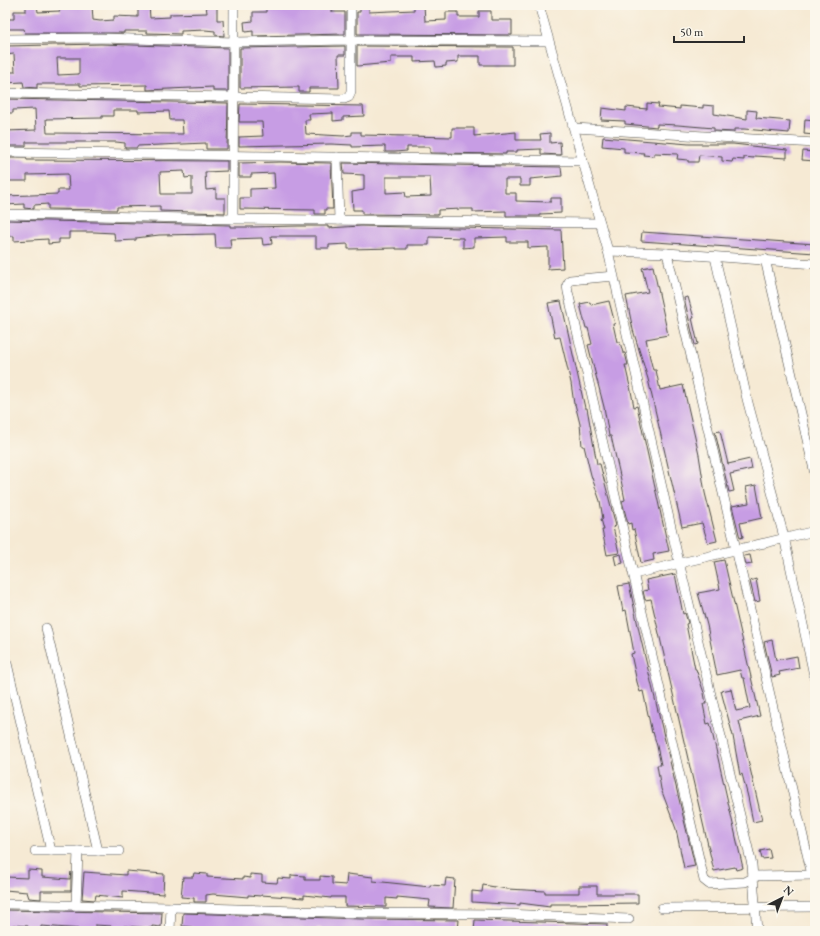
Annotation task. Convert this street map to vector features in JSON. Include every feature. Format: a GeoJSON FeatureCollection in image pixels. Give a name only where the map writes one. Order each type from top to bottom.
{"type":"FeatureCollection","features":[{"type":"Feature","properties":{"kind":"street"},"geometry":{"type":"LineString","coordinates":[[233,219],[234,5]]}},
{"type":"Feature","properties":{"kind":"street"},"geometry":{"type":"LineString","coordinates":[[5,93],[348,98],[351,91],[351,5]]}},
{"type":"Feature","properties":{"kind":"street"},"geometry":{"type":"LineString","coordinates":[[539,5],[548,41],[575,128],[614,276],[679,562],[753,876],[757,931]]}},
{"type":"Feature","properties":{"kind":"street"},"geometry":{"type":"LineString","coordinates":[[5,39],[101,38],[235,42],[350,40],[548,41]]}},
{"type":"Feature","properties":{"kind":"street"},"geometry":{"type":"LineString","coordinates":[[575,128],[815,143]]}},
{"type":"Feature","properties":{"kind":"street"},"geometry":{"type":"LineString","coordinates":[[5,152],[583,161]]}},
{"type":"Feature","properties":{"kind":"street"},"geometry":{"type":"LineString","coordinates":[[337,157],[339,220]]}},
{"type":"Feature","properties":{"kind":"street"},"geometry":{"type":"LineString","coordinates":[[5,214],[233,219],[600,222]]}},
{"type":"Feature","properties":{"kind":"street"},"geometry":{"type":"LineString","coordinates":[[608,251],[765,259],[815,264]]}},
{"type":"Feature","properties":{"kind":"street"},"geometry":{"type":"LineString","coordinates":[[614,276],[570,280],[567,285],[704,880],[709,884],[745,882],[752,879],[753,876],[814,875],[735,550],[666,253]]}},
{"type":"Feature","properties":{"kind":"street"},"geometry":{"type":"LineString","coordinates":[[715,257],[747,400],[784,537],[815,680]]}},
{"type":"Feature","properties":{"kind":"street"},"geometry":{"type":"LineString","coordinates":[[765,259],[815,474]]}},
{"type":"Feature","properties":{"kind":"street"},"geometry":{"type":"LineString","coordinates":[[634,574],[784,537],[815,531]]}},
{"type":"Feature","properties":{"kind":"street"},"geometry":{"type":"LineString","coordinates":[[46,628],[98,851]]}},
{"type":"Feature","properties":{"kind":"street"},"geometry":{"type":"LineString","coordinates":[[5,655],[51,851]]}},
{"type":"Feature","properties":{"kind":"street"},"geometry":{"type":"LineString","coordinates":[[34,851],[119,851]]}},
{"type":"Feature","properties":{"kind":"street"},"geometry":{"type":"LineString","coordinates":[[76,905],[78,851]]}},
{"type":"Feature","properties":{"kind":"street"},"geometry":{"type":"LineString","coordinates":[[5,904],[171,907],[361,914],[504,914],[629,919]]}},
{"type":"Feature","properties":{"kind":"street"},"geometry":{"type":"LineString","coordinates":[[170,931],[171,907]]}},
{"type":"Feature","properties":{"kind":"street"},"geometry":{"type":"LineString","coordinates":[[662,908],[815,907]]}},
{"type":"Feature","properties":{"kind":"building"},"geometry":{"type":"Polygon","coordinates":[[[26,5],[37,5],[38,12],[60,11],[60,5],[92,5],[93,20],[100,21],[114,20],[114,16],[138,17],[138,5],[149,5],[150,18],[170,17],[170,14],[207,13],[206,5],[217,5],[217,20],[223,20],[224,36],[215,35],[215,31],[205,30],[181,31],[181,34],[147,33],[147,31],[124,31],[124,33],[25,33],[24,29],[5,29],[5,19],[14,19],[14,11],[26,11],[26,5]]]}},
{"type":"Feature","properties":{"kind":"building"},"geometry":{"type":"Polygon","coordinates":[[[266,5],[332,5],[332,12],[345,12],[345,34],[253,36],[253,31],[245,32],[244,22],[253,21],[253,12],[266,12],[266,5]]]}},
{"type":"Feature","properties":{"kind":"building"},"geometry":{"type":"Polygon","coordinates":[[[360,5],[369,5],[369,12],[414,10],[414,5],[424,5],[425,21],[446,20],[446,12],[458,12],[458,17],[479,17],[479,11],[491,11],[491,20],[512,20],[512,35],[357,34],[357,12],[360,12],[360,5]]]}},
{"type":"Feature","properties":{"kind":"building"},"geometry":{"type":"Polygon","coordinates":[[[101,44],[228,48],[228,91],[213,91],[213,87],[147,90],[147,85],[80,86],[80,84],[37,84],[37,88],[24,87],[23,82],[5,83],[5,72],[15,72],[14,54],[5,55],[5,46],[101,44]],[[57,58],[58,75],[79,74],[79,58],[57,58]]]}},
{"type":"Feature","properties":{"kind":"building"},"geometry":{"type":"Polygon","coordinates":[[[345,46],[345,55],[338,55],[339,88],[309,88],[309,92],[299,92],[299,87],[240,88],[240,48],[345,46]]]}},
{"type":"Feature","properties":{"kind":"building"},"geometry":{"type":"Polygon","coordinates":[[[357,46],[513,47],[513,65],[480,65],[480,56],[458,56],[458,62],[446,63],[446,66],[436,67],[435,61],[414,62],[414,57],[391,57],[391,63],[357,66],[357,46]]]}},
{"type":"Feature","properties":{"kind":"building"},"geometry":{"type":"Polygon","coordinates":[[[5,99],[228,103],[227,149],[206,149],[206,143],[137,146],[137,148],[125,148],[125,143],[116,142],[26,142],[26,146],[6,146],[5,131],[36,130],[35,109],[13,110],[13,113],[5,113],[5,99]],[[113,110],[113,116],[102,116],[102,118],[46,119],[47,133],[183,134],[182,120],[170,120],[169,111],[138,112],[138,110],[113,110]]]}},
{"type":"Feature","properties":{"kind":"building"},"geometry":{"type":"Polygon","coordinates":[[[647,103],[659,104],[658,107],[680,109],[680,106],[703,108],[703,105],[714,106],[714,114],[747,119],[747,110],[757,111],[756,118],[790,121],[789,133],[744,129],[734,129],[734,132],[714,131],[714,128],[657,124],[657,127],[625,124],[625,121],[601,120],[602,108],[626,111],[626,107],[647,109],[647,103]]]}},
{"type":"Feature","properties":{"kind":"building"},"geometry":{"type":"Polygon","coordinates":[[[240,104],[363,106],[364,116],[343,117],[343,120],[333,121],[333,113],[309,114],[310,120],[305,120],[306,134],[343,136],[352,135],[352,132],[361,132],[361,135],[452,137],[452,128],[474,128],[474,136],[516,132],[516,140],[541,140],[540,134],[550,133],[550,143],[560,142],[561,155],[541,154],[541,149],[517,150],[517,152],[506,152],[506,154],[430,153],[430,147],[407,147],[407,151],[385,152],[385,146],[352,147],[352,145],[331,144],[239,146],[239,137],[263,136],[262,122],[239,122],[240,104]]]}},
{"type":"Feature","properties":{"kind":"building"},"geometry":{"type":"Polygon","coordinates":[[[805,119],[815,120],[814,135],[804,134],[805,119]]]}},
{"type":"Feature","properties":{"kind":"building"},"geometry":{"type":"Polygon","coordinates":[[[603,137],[689,144],[733,144],[787,150],[787,158],[754,156],[754,158],[744,157],[744,160],[733,159],[732,162],[722,161],[722,157],[699,155],[698,162],[688,162],[688,160],[677,159],[678,154],[654,153],[654,156],[643,155],[644,153],[624,152],[624,148],[602,146],[603,137]]]}},
{"type":"Feature","properties":{"kind":"building"},"geometry":{"type":"Polygon","coordinates":[[[803,151],[815,152],[815,161],[802,160],[803,151]]]}},
{"type":"Feature","properties":{"kind":"building"},"geometry":{"type":"Polygon","coordinates":[[[5,158],[26,158],[27,160],[227,161],[227,171],[205,172],[206,190],[216,189],[216,198],[225,198],[225,213],[160,211],[160,206],[117,207],[117,210],[48,209],[48,204],[34,205],[34,209],[24,208],[24,204],[5,205],[5,196],[58,194],[58,190],[69,190],[68,174],[27,175],[27,181],[5,181],[5,158]],[[184,171],[160,172],[161,194],[192,194],[192,177],[185,178],[184,171]]]}},
{"type":"Feature","properties":{"kind":"building"},"geometry":{"type":"Polygon","coordinates":[[[239,163],[331,163],[333,209],[325,209],[325,214],[315,214],[315,210],[240,209],[240,198],[250,198],[250,189],[275,188],[274,173],[251,174],[251,177],[239,177],[239,163]]]}},
{"type":"Feature","properties":{"kind":"building"},"geometry":{"type":"Polygon","coordinates":[[[343,163],[561,167],[562,176],[530,179],[530,186],[520,186],[520,179],[505,179],[505,193],[516,193],[516,201],[551,202],[551,198],[561,198],[561,213],[540,214],[540,216],[506,216],[506,211],[473,212],[473,209],[462,209],[438,210],[438,215],[362,214],[362,210],[353,210],[352,192],[364,190],[364,175],[344,174],[343,163]],[[386,177],[386,193],[405,192],[406,197],[431,196],[430,177],[386,177]]]}},
{"type":"Feature","properties":{"kind":"building"},"geometry":{"type":"Polygon","coordinates":[[[5,220],[230,225],[230,227],[328,226],[328,228],[361,226],[561,230],[563,268],[548,269],[548,247],[528,248],[528,242],[507,242],[507,237],[474,238],[474,247],[463,248],[463,238],[429,237],[429,245],[407,245],[407,249],[348,249],[348,244],[329,245],[329,248],[316,248],[316,236],[271,236],[272,244],[263,245],[262,238],[230,239],[231,248],[216,248],[215,234],[159,235],[136,238],[136,240],[115,241],[114,233],[69,232],[69,239],[59,239],[59,243],[48,244],[48,239],[14,241],[14,236],[5,236],[5,220]]]}},
{"type":"Feature","properties":{"kind":"building"},"geometry":{"type":"Polygon","coordinates":[[[642,232],[815,244],[815,253],[641,241],[642,232]]]}},
{"type":"Feature","properties":{"kind":"building"},"geometry":{"type":"Polygon","coordinates":[[[653,266],[668,335],[646,339],[653,370],[656,370],[660,390],[683,385],[699,455],[705,493],[717,541],[708,543],[702,523],[682,527],[648,379],[633,330],[626,296],[648,292],[642,268],[653,266]]]}},
{"type":"Feature","properties":{"kind":"building"},"geometry":{"type":"Polygon","coordinates":[[[688,297],[694,318],[692,318],[698,344],[695,345],[684,298],[688,297]]]}},
{"type":"Feature","properties":{"kind":"building"},"geometry":{"type":"Polygon","coordinates":[[[561,301],[585,408],[587,408],[597,464],[600,464],[616,526],[613,527],[619,553],[607,555],[602,530],[604,530],[601,519],[603,519],[600,501],[591,475],[584,446],[582,446],[580,424],[574,404],[571,383],[560,337],[555,338],[548,303],[561,301]]]}},
{"type":"Feature","properties":{"kind":"building"},"geometry":{"type":"Polygon","coordinates":[[[609,301],[615,324],[613,324],[617,342],[620,342],[628,365],[625,365],[634,407],[637,406],[669,551],[653,554],[654,560],[641,563],[634,529],[632,530],[631,523],[628,524],[622,501],[625,500],[621,480],[611,436],[609,436],[604,407],[588,345],[592,344],[580,304],[590,302],[591,305],[609,301]]]}},
{"type":"Feature","properties":{"kind":"building"},"geometry":{"type":"Polygon","coordinates":[[[720,431],[728,464],[750,459],[752,469],[730,474],[734,491],[729,492],[715,432],[720,431]]]}},
{"type":"Feature","properties":{"kind":"building"},"geometry":{"type":"Polygon","coordinates":[[[756,485],[762,518],[740,523],[743,537],[740,538],[732,506],[749,503],[746,487],[756,485]]]}},
{"type":"Feature","properties":{"kind":"building"},"geometry":{"type":"Polygon","coordinates":[[[621,554],[623,563],[616,565],[614,556],[621,554]]]}},
{"type":"Feature","properties":{"kind":"building"},"geometry":{"type":"Polygon","coordinates":[[[750,555],[752,564],[746,565],[744,556],[750,555]]]}},
{"type":"Feature","properties":{"kind":"building"},"geometry":{"type":"Polygon","coordinates":[[[724,560],[760,716],[739,721],[762,820],[753,822],[742,774],[740,775],[733,736],[721,691],[731,689],[736,711],[750,708],[744,678],[742,678],[740,670],[717,675],[707,625],[698,593],[720,589],[714,562],[724,560]]]}},
{"type":"Feature","properties":{"kind":"building"},"geometry":{"type":"Polygon","coordinates":[[[675,574],[683,614],[685,613],[688,623],[686,624],[695,669],[704,693],[706,704],[703,704],[707,724],[710,723],[743,868],[736,870],[735,867],[714,871],[651,599],[645,600],[643,591],[648,590],[646,580],[675,574]]]}},
{"type":"Feature","properties":{"kind":"building"},"geometry":{"type":"Polygon","coordinates":[[[756,579],[760,601],[755,602],[750,581],[756,579]]]}},
{"type":"Feature","properties":{"kind":"building"},"geometry":{"type":"Polygon","coordinates":[[[629,584],[695,866],[684,868],[676,829],[661,789],[657,765],[661,765],[657,746],[653,732],[652,733],[643,691],[640,692],[637,682],[631,654],[634,653],[626,610],[623,611],[618,586],[629,584]]]}},
{"type":"Feature","properties":{"kind":"building"},"geometry":{"type":"Polygon","coordinates":[[[772,640],[776,660],[797,656],[799,668],[779,672],[780,675],[772,677],[764,642],[772,640]]]}},
{"type":"Feature","properties":{"kind":"building"},"geometry":{"type":"Polygon","coordinates":[[[769,849],[771,858],[762,859],[760,851],[769,849]]]}},
{"type":"Feature","properties":{"kind":"building"},"geometry":{"type":"Polygon","coordinates":[[[28,870],[42,871],[42,877],[70,879],[71,872],[71,891],[41,891],[41,899],[29,898],[27,892],[5,890],[5,877],[28,878],[28,870]]]}},
{"type":"Feature","properties":{"kind":"building"},"geometry":{"type":"Polygon","coordinates":[[[126,871],[164,874],[163,894],[123,891],[123,898],[96,895],[95,900],[82,899],[84,872],[126,875],[126,871]]]}},
{"type":"Feature","properties":{"kind":"building"},"geometry":{"type":"Polygon","coordinates":[[[194,873],[207,874],[207,877],[243,879],[243,877],[250,878],[250,874],[262,875],[262,882],[277,883],[278,878],[291,879],[291,875],[305,876],[305,880],[320,880],[320,876],[332,877],[332,884],[346,885],[347,874],[373,877],[373,881],[430,887],[430,885],[445,886],[446,878],[455,879],[453,908],[429,907],[430,900],[397,897],[397,899],[386,898],[386,907],[345,906],[345,897],[331,898],[304,895],[304,898],[261,895],[248,895],[248,897],[213,894],[206,895],[206,902],[194,902],[194,898],[181,897],[183,877],[193,877],[194,873]]]}},
{"type":"Feature","properties":{"kind":"building"},"geometry":{"type":"Polygon","coordinates":[[[483,885],[507,889],[545,891],[545,893],[579,893],[579,886],[597,886],[597,894],[638,894],[638,903],[550,904],[550,907],[520,903],[520,905],[472,902],[472,891],[482,892],[483,885]]]}},
{"type":"Feature","properties":{"kind":"building"},"geometry":{"type":"Polygon","coordinates":[[[5,910],[162,913],[161,927],[152,926],[152,928],[124,926],[124,931],[110,931],[111,926],[95,925],[95,930],[41,926],[41,929],[28,929],[28,926],[13,925],[13,929],[5,929],[5,910]]]}},
{"type":"Feature","properties":{"kind":"building"},"geometry":{"type":"Polygon","coordinates":[[[183,913],[361,919],[459,920],[458,931],[345,931],[317,928],[317,930],[290,928],[275,929],[275,931],[220,931],[220,929],[205,928],[205,931],[192,931],[192,927],[182,926],[183,913]]]}},
{"type":"Feature","properties":{"kind":"building"},"geometry":{"type":"Polygon","coordinates":[[[475,920],[607,924],[607,931],[474,931],[475,920]]]}}]}
